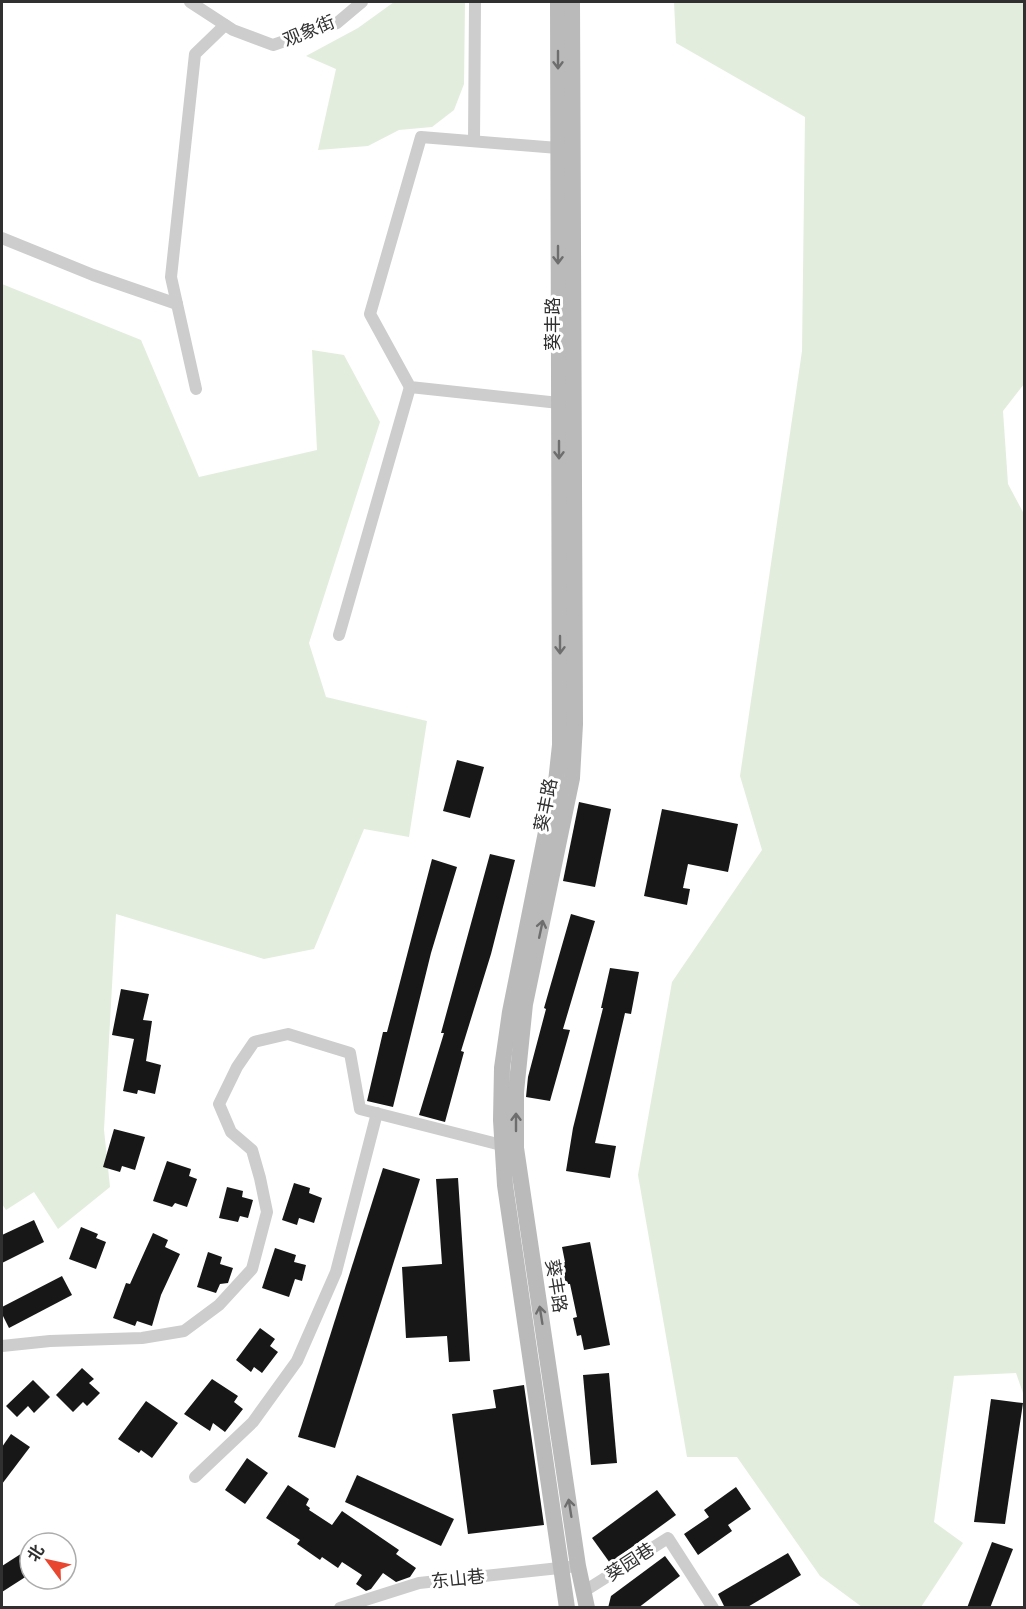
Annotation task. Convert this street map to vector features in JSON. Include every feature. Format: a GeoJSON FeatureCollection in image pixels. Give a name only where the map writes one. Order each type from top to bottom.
{"type":"FeatureCollection","features":[{"type":"Feature","properties":{"kind":"main road","name":"葵丰路"},"geometry":{"type":"LineString","coordinates":[[558,2],[560,746],[556,782],[510,1012],[502,1068],[501,1120],[509,1147],[570,1567],[567,1608]]}},
{"type":"Feature","properties":{"kind":"main road","name":"葵丰路"},"geometry":{"type":"LineString","coordinates":[[509,1147],[525,1004],[572,778],[575,724],[572,2]]}},
{"type":"Feature","properties":{"kind":"main road"},"geometry":{"type":"LineString","coordinates":[[570,1567],[584,1602]]}},
{"type":"Feature","properties":{"kind":"main road"},"geometry":{"type":"LineString","coordinates":[[570,1567],[574,1608]]}},
{"type":"Feature","properties":{"kind":"street","name":"观象街"},"geometry":{"type":"LineString","coordinates":[[190,2],[233,30],[273,45],[337,23],[362,2]]}},
{"type":"Feature","properties":{"kind":"street"},"geometry":{"type":"LineString","coordinates":[[474,141],[475,2]]}},
{"type":"Feature","properties":{"kind":"street"},"geometry":{"type":"LineString","coordinates":[[196,388],[171,277],[195,54],[225,25]]}},
{"type":"Feature","properties":{"kind":"street"},"geometry":{"type":"LineString","coordinates":[[339,635],[410,387],[370,314],[421,137],[558,148]]}},
{"type":"Feature","properties":{"kind":"street"},"geometry":{"type":"LineString","coordinates":[[2,238],[93,275],[177,304]]}},
{"type":"Feature","properties":{"kind":"street"},"geometry":{"type":"LineString","coordinates":[[410,387],[559,404]]}},
{"type":"Feature","properties":{"kind":"street"},"geometry":{"type":"LineString","coordinates":[[2,1346],[50,1341],[142,1338],[184,1331],[219,1305],[252,1269],[267,1212],[265,1201],[252,1150],[231,1132],[219,1104],[237,1067],[254,1042],[288,1034],[350,1053],[360,1109],[509,1147]]}},
{"type":"Feature","properties":{"kind":"street"},"geometry":{"type":"LineString","coordinates":[[195,1477],[253,1422],[297,1361],[336,1272],[377,1113]]}},
{"type":"Feature","properties":{"kind":"street","name":"葵园巷"},"geometry":{"type":"LineString","coordinates":[[584,1602],[668,1538],[713,1608]]}},
{"type":"Feature","properties":{"kind":"street","name":"东山巷"},"geometry":{"type":"LineString","coordinates":[[340,1608],[419,1583],[570,1567]]}},
{"type":"Feature","properties":{"kind":"green space"},"geometry":{"type":"Polygon","coordinates":[[[394,2],[465,2],[464,84],[454,110],[432,127],[399,130],[368,146],[318,150],[336,69],[306,56],[358,28],[394,2]]]}},
{"type":"Feature","properties":{"kind":"green space"},"geometry":{"type":"Polygon","coordinates":[[[674,2],[1024,2],[1024,384],[1003,411],[1008,484],[1024,514],[1024,1396],[1016,1373],[954,1376],[934,1522],[963,1543],[921,1607],[862,1607],[820,1576],[737,1457],[687,1457],[638,1175],[672,982],[762,850],[740,776],[802,351],[805,117],[676,43],[674,2]]]}},
{"type":"Feature","properties":{"kind":"green space"},"geometry":{"type":"Polygon","coordinates":[[[2,284],[141,340],[199,477],[317,450],[312,350],[344,355],[380,422],[309,643],[326,697],[427,721],[409,837],[364,829],[314,949],[264,959],[116,914],[104,1130],[110,1187],[58,1229],[34,1192],[6,1210],[2,1204],[2,284]]]}},
{"type":"Feature","properties":{"kind":"building"},"geometry":{"type":"Polygon","coordinates":[[[457,760],[484,767],[470,818],[443,811],[457,760]]]}},
{"type":"Feature","properties":{"kind":"building"},"geometry":{"type":"Polygon","coordinates":[[[579,802],[611,809],[595,887],[563,881],[579,802]]]}},
{"type":"Feature","properties":{"kind":"building"},"geometry":{"type":"Polygon","coordinates":[[[662,809],[738,824],[728,872],[688,864],[683,888],[690,889],[687,905],[644,896],[662,809]]]}},
{"type":"Feature","properties":{"kind":"building"},"geometry":{"type":"Polygon","coordinates":[[[490,854],[515,860],[491,954],[461,1051],[464,1052],[445,1122],[419,1115],[444,1033],[441,1033],[490,854]]]}},
{"type":"Feature","properties":{"kind":"building"},"geometry":{"type":"Polygon","coordinates":[[[432,859],[457,867],[431,953],[393,1107],[367,1101],[383,1032],[387,1032],[432,859]]]}},
{"type":"Feature","properties":{"kind":"building"},"geometry":{"type":"Polygon","coordinates":[[[571,914],[595,921],[563,1029],[570,1030],[550,1101],[526,1097],[528,1077],[546,1009],[544,1008],[571,914]]]}},
{"type":"Feature","properties":{"kind":"building"},"geometry":{"type":"Polygon","coordinates":[[[610,968],[639,972],[631,1014],[625,1013],[595,1143],[616,1146],[610,1178],[566,1171],[573,1128],[603,1008],[601,1008],[610,968]]]}},
{"type":"Feature","properties":{"kind":"building"},"geometry":{"type":"Polygon","coordinates":[[[121,989],[149,994],[143,1020],[152,1021],[146,1061],[161,1065],[155,1094],[138,1090],[137,1094],[123,1091],[134,1039],[112,1035],[121,989]]]}},
{"type":"Feature","properties":{"kind":"building"},"geometry":{"type":"Polygon","coordinates":[[[114,1129],[145,1137],[135,1170],[122,1166],[120,1172],[103,1167],[114,1129]]]}},
{"type":"Feature","properties":{"kind":"building"},"geometry":{"type":"Polygon","coordinates":[[[167,1161],[191,1169],[189,1176],[197,1179],[187,1207],[175,1203],[172,1207],[153,1201],[167,1161]]]}},
{"type":"Feature","properties":{"kind":"building"},"geometry":{"type":"Polygon","coordinates":[[[383,1168],[420,1179],[335,1448],[298,1437],[383,1168]]]}},
{"type":"Feature","properties":{"kind":"building"},"geometry":{"type":"Polygon","coordinates":[[[458,1178],[470,1361],[449,1362],[447,1336],[406,1338],[402,1267],[442,1264],[436,1179],[458,1178]]]}},
{"type":"Feature","properties":{"kind":"building"},"geometry":{"type":"Polygon","coordinates":[[[294,1183],[310,1188],[309,1193],[322,1198],[314,1223],[299,1218],[297,1225],[282,1220],[294,1183]]]}},
{"type":"Feature","properties":{"kind":"building"},"geometry":{"type":"Polygon","coordinates":[[[227,1187],[243,1191],[242,1197],[253,1200],[248,1218],[240,1216],[238,1222],[219,1218],[227,1187]]]}},
{"type":"Feature","properties":{"kind":"building"},"geometry":{"type":"Polygon","coordinates":[[[34,1220],[44,1242],[2,1263],[2,1235],[34,1220]]]}},
{"type":"Feature","properties":{"kind":"building"},"geometry":{"type":"Polygon","coordinates":[[[81,1227],[98,1234],[96,1238],[106,1242],[96,1269],[69,1259],[81,1227]]]}},
{"type":"Feature","properties":{"kind":"building"},"geometry":{"type":"Polygon","coordinates":[[[153,1233],[168,1240],[165,1247],[180,1254],[161,1295],[152,1326],[137,1321],[135,1326],[113,1318],[126,1283],[130,1284],[153,1233]]]}},
{"type":"Feature","properties":{"kind":"building"},"geometry":{"type":"Polygon","coordinates":[[[590,1242],[610,1345],[584,1350],[581,1335],[577,1336],[573,1318],[577,1317],[570,1284],[566,1284],[561,1263],[565,1262],[562,1247],[590,1242]]]}},
{"type":"Feature","properties":{"kind":"building"},"geometry":{"type":"Polygon","coordinates":[[[275,1248],[296,1255],[294,1262],[306,1265],[302,1281],[295,1279],[289,1297],[262,1288],[275,1248]]]}},
{"type":"Feature","properties":{"kind":"building"},"geometry":{"type":"Polygon","coordinates":[[[208,1252],[222,1257],[220,1264],[233,1268],[228,1283],[220,1284],[216,1293],[197,1287],[208,1252]]]}},
{"type":"Feature","properties":{"kind":"building"},"geometry":{"type":"Polygon","coordinates":[[[62,1276],[72,1295],[9,1328],[2,1314],[2,1307],[62,1276]]]}},
{"type":"Feature","properties":{"kind":"building"},"geometry":{"type":"Polygon","coordinates":[[[260,1328],[275,1339],[270,1346],[278,1352],[262,1373],[254,1367],[251,1372],[236,1360],[260,1328]]]}},
{"type":"Feature","properties":{"kind":"building"},"geometry":{"type":"Polygon","coordinates":[[[82,1368],[94,1379],[89,1383],[100,1393],[87,1406],[83,1402],[73,1412],[56,1395],[82,1368]]]}},
{"type":"Feature","properties":{"kind":"building"},"geometry":{"type":"Polygon","coordinates":[[[609,1373],[617,1463],[591,1465],[583,1375],[609,1373]]]}},
{"type":"Feature","properties":{"kind":"building"},"geometry":{"type":"Polygon","coordinates":[[[212,1379],[238,1396],[234,1402],[243,1409],[225,1432],[213,1423],[210,1431],[184,1414],[212,1379]]]}},
{"type":"Feature","properties":{"kind":"building"},"geometry":{"type":"Polygon","coordinates":[[[33,1380],[50,1397],[34,1413],[28,1406],[17,1417],[6,1406],[33,1380]]]}},
{"type":"Feature","properties":{"kind":"building"},"geometry":{"type":"Polygon","coordinates":[[[524,1385],[544,1525],[468,1534],[452,1414],[496,1408],[493,1390],[524,1385]]]}},
{"type":"Feature","properties":{"kind":"building"},"geometry":{"type":"Polygon","coordinates":[[[991,1399],[1023,1403],[1005,1524],[974,1522],[991,1399]]]}},
{"type":"Feature","properties":{"kind":"building"},"geometry":{"type":"Polygon","coordinates":[[[146,1401],[178,1423],[152,1458],[141,1450],[139,1453],[118,1439],[146,1401]]]}},
{"type":"Feature","properties":{"kind":"building"},"geometry":{"type":"Polygon","coordinates":[[[11,1434],[30,1447],[2,1484],[2,1447],[11,1434]]]}},
{"type":"Feature","properties":{"kind":"building"},"geometry":{"type":"Polygon","coordinates":[[[247,1458],[268,1473],[245,1504],[225,1490],[247,1458]]]}},
{"type":"Feature","properties":{"kind":"building"},"geometry":{"type":"Polygon","coordinates":[[[357,1475],[454,1519],[441,1546],[345,1502],[357,1475]]]}},
{"type":"Feature","properties":{"kind":"building"},"geometry":{"type":"Polygon","coordinates":[[[288,1485],[309,1499],[306,1505],[310,1508],[309,1510],[332,1525],[342,1511],[399,1550],[396,1554],[416,1568],[410,1577],[396,1582],[383,1573],[371,1589],[366,1591],[356,1584],[362,1575],[342,1562],[338,1568],[322,1557],[320,1560],[297,1544],[300,1540],[266,1518],[288,1485]]]}},
{"type":"Feature","properties":{"kind":"building"},"geometry":{"type":"Polygon","coordinates":[[[736,1487],[751,1509],[728,1525],[732,1531],[698,1555],[684,1534],[709,1517],[704,1510],[736,1487]]]}},
{"type":"Feature","properties":{"kind":"building"},"geometry":{"type":"Polygon","coordinates":[[[657,1490],[676,1515],[610,1563],[592,1538],[657,1490]]]}},
{"type":"Feature","properties":{"kind":"building"},"geometry":{"type":"Polygon","coordinates":[[[992,1542],[1013,1549],[990,1608],[967,1608],[992,1542]]]}},
{"type":"Feature","properties":{"kind":"building"},"geometry":{"type":"Polygon","coordinates":[[[788,1553],[801,1575],[746,1608],[725,1608],[718,1594],[788,1553]]]}},
{"type":"Feature","properties":{"kind":"building"},"geometry":{"type":"Polygon","coordinates":[[[18,1556],[18,1582],[2,1592],[2,1566],[18,1556]]]}},
{"type":"Feature","properties":{"kind":"building"},"geometry":{"type":"Polygon","coordinates":[[[665,1556],[680,1576],[638,1608],[608,1608],[611,1596],[665,1556]]]}}]}
